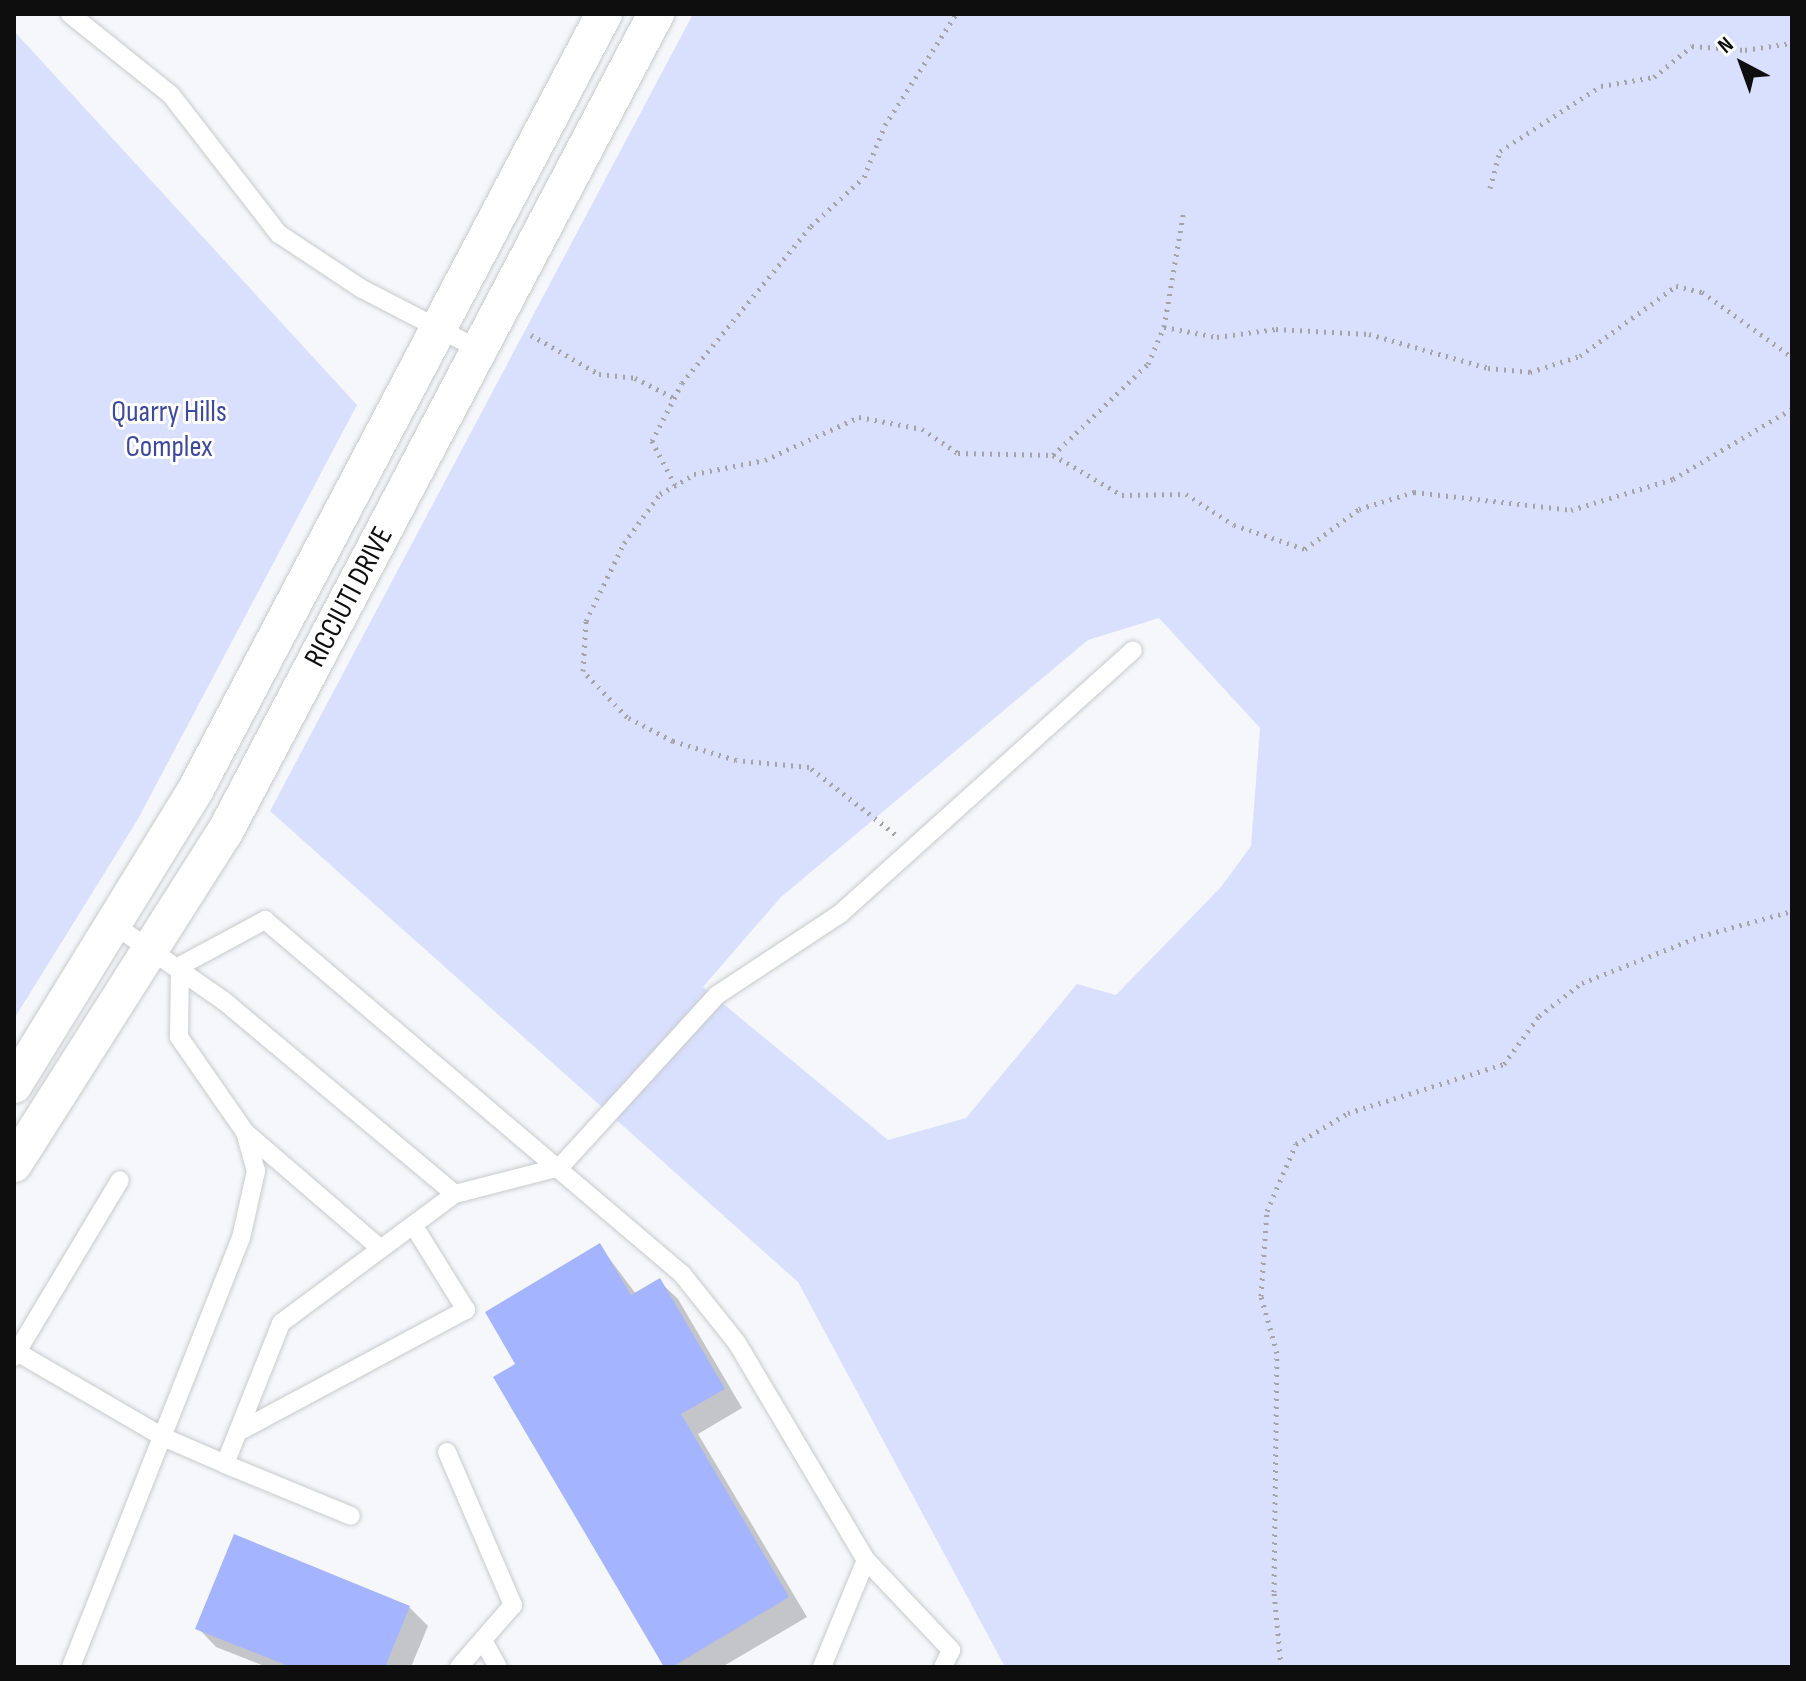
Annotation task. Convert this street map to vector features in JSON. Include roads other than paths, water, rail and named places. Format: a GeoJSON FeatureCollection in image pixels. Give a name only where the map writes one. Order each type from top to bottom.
{"type":"FeatureCollection","features":[{"type":"Feature","properties":{"kind":"street","name":"RICCIUTI DRIVE"},"geometry":{"type":"LineString","coordinates":[[14,1085],[116,926],[604,14]]}},
{"type":"Feature","properties":{"kind":"street","name":"RICCIUTI DRIVE"},"geometry":{"type":"LineString","coordinates":[[14,1164],[168,958],[247,793],[656,14]]}},
{"type":"Feature","properties":{"kind":"lane"},"geometry":{"type":"LineString","coordinates":[[70,14],[171,95],[279,234],[438,329],[478,349]]}},
{"type":"Feature","properties":{"kind":"lane"},"geometry":{"type":"LineString","coordinates":[[225,1464],[281,1323],[455,1194],[560,1167],[717,995],[840,914],[1133,650]]}},
{"type":"Feature","properties":{"kind":"lane"},"geometry":{"type":"LineString","coordinates":[[168,958],[265,920],[665,1256],[721,1320],[866,1560],[951,1650],[943,1667]]}},
{"type":"Feature","properties":{"kind":"lane"},"geometry":{"type":"LineString","coordinates":[[116,926],[168,958],[455,1194]]}},
{"type":"Feature","properties":{"kind":"lane"},"geometry":{"type":"LineString","coordinates":[[168,958],[179,1037],[245,1132],[381,1249]]}},
{"type":"Feature","properties":{"kind":"lane"},"geometry":{"type":"LineString","coordinates":[[71,1667],[241,1238],[256,1171],[245,1132]]}},
{"type":"Feature","properties":{"kind":"lane"},"geometry":{"type":"LineString","coordinates":[[120,1180],[16,1355],[163,1437],[351,1516]]}},
{"type":"Feature","properties":{"kind":"lane"},"geometry":{"type":"LineString","coordinates":[[238,1432],[466,1310],[413,1225]]}},
{"type":"Feature","properties":{"kind":"lane"},"geometry":{"type":"LineString","coordinates":[[447,1452],[513,1605],[484,1642],[459,1667]]}},
{"type":"Feature","properties":{"kind":"lane"},"geometry":{"type":"LineString","coordinates":[[822,1667],[866,1560]]}},
{"type":"Feature","properties":{"kind":"lane"},"geometry":{"type":"LineString","coordinates":[[484,1642],[498,1667]]}},
{"type":"Feature","properties":{"kind":"park label","name":"Quarry Hills Complex"},"geometry":{"type":"Point","coordinates":[169,429]}}]}
